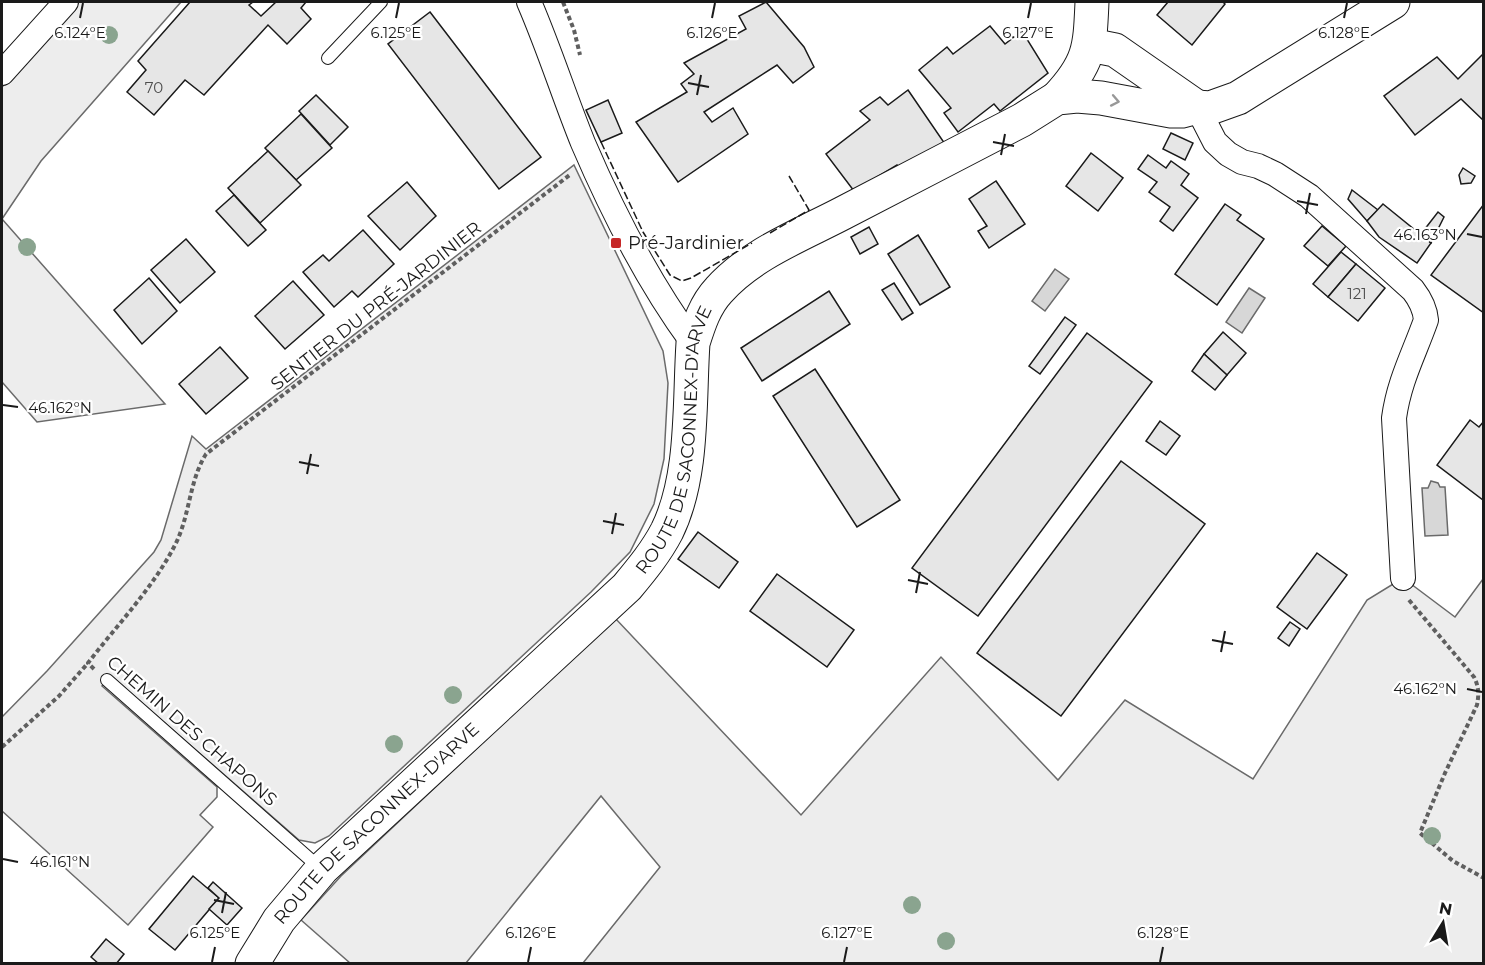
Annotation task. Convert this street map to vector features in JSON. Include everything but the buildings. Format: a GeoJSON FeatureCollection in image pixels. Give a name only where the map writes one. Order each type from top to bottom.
{"type":"FeatureCollection","features":[{"type":"Feature","properties":{"kind":"street"},"geometry":{"type":"LineString","coordinates":[[2,73],[66,2]]}},
{"type":"Feature","properties":{"kind":"street"},"geometry":{"type":"LineString","coordinates":[[529,2],[591,160],[628,239],[670,311],[693,343]]}},
{"type":"Feature","properties":{"kind":"street"},"geometry":{"type":"LineString","coordinates":[[1057,98],[1079,70],[1090,45],[1092,2]]}},
{"type":"Feature","properties":{"kind":"street","name":"ROUTE DE SACONNEX-D'ARVE"},"geometry":{"type":"LineString","coordinates":[[252,963],[279,920],[322,869],[627,587],[646,565],[667,530],[680,493],[687,457],[693,343],[703,314],[718,291],[738,273],[757,259],[1022,120],[1057,98],[1077,96],[1101,98],[1170,111],[1197,107],[1210,108],[1239,98],[1393,2]]}},
{"type":"Feature","properties":{"kind":"street"},"geometry":{"type":"LineString","coordinates":[[1090,45],[1115,50],[1197,107],[1215,142],[1228,154],[1242,162],[1275,174],[1310,196],[1420,299],[1426,320],[1402,380],[1394,418],[1403,578]]}},
{"type":"Feature","properties":{"kind":"lane"},"geometry":{"type":"LineString","coordinates":[[328,58],[381,2]]}},
{"type":"Feature","properties":{"kind":"lane","name":"CHEMIN DES CHAPONS"},"geometry":{"type":"LineString","coordinates":[[107,680],[322,869]]}},
{"type":"Feature","properties":{"kind":"path"},"geometry":{"type":"LineString","coordinates":[[563,2],[574,30],[581,62]]}},
{"type":"Feature","properties":{"kind":"path","name":"SENTIER DU PRÉ-JARDINIER"},"geometry":{"type":"LineString","coordinates":[[194,485],[200,463],[206,454],[591,160]]}},
{"type":"Feature","properties":{"kind":"path","name":"CHEMIN DES CHAPONS"},"geometry":{"type":"LineString","coordinates":[[107,680],[88,663],[156,576],[175,545],[185,522],[194,485]]}},
{"type":"Feature","properties":{"kind":"path"},"geometry":{"type":"LineString","coordinates":[[1403,578],[1403,593],[1474,677],[1479,695],[1477,705],[1420,833],[1453,861],[1484,878]]}},
{"type":"Feature","properties":{"kind":"path"},"geometry":{"type":"LineString","coordinates":[[2,747],[59,696],[88,663]]}},
{"type":"Feature","properties":{"kind":"shaded area"},"geometry":{"type":"Polygon","coordinates":[[[79,2],[181,2],[41,161],[2,219],[2,87],[79,2]]]}},
{"type":"Feature","properties":{"kind":"shaded area"},"geometry":{"type":"Polygon","coordinates":[[[574,165],[663,351],[668,383],[664,459],[654,504],[630,552],[591,592],[329,836],[315,843],[299,840],[111,676],[102,686],[217,787],[217,797],[200,815],[213,827],[128,925],[2,811],[2,717],[47,671],[154,552],[161,540],[192,436],[206,449],[574,165]]]}},
{"type":"Feature","properties":{"kind":"shaded area"},"geometry":{"type":"Polygon","coordinates":[[[2,219],[165,404],[37,422],[2,382],[2,219]]]}},
{"type":"Feature","properties":{"kind":"shaded area"},"geometry":{"type":"Polygon","coordinates":[[[1055,269],[1069,279],[1045,311],[1032,301],[1055,269]]]}},
{"type":"Feature","properties":{"kind":"shaded area"},"geometry":{"type":"Polygon","coordinates":[[[1249,288],[1265,298],[1242,333],[1226,322],[1249,288]]]}},
{"type":"Feature","properties":{"kind":"shaded area"},"geometry":{"type":"Polygon","coordinates":[[[1431,481],[1438,483],[1440,487],[1445,487],[1448,535],[1425,536],[1422,488],[1428,488],[1431,481]]]}},
{"type":"Feature","properties":{"kind":"shaded area"},"geometry":{"type":"Polygon","coordinates":[[[1403,578],[1455,617],[1483,579],[1483,963],[583,963],[660,867],[601,796],[466,963],[350,963],[301,920],[341,876],[615,618],[801,815],[941,657],[1058,780],[1125,700],[1253,779],[1367,600],[1403,578]]]}},
{"type":"Feature","properties":{"kind":"fence"},"geometry":{"type":"LineString","coordinates":[[601,142],[643,232],[670,275],[682,281],[691,278],[752,243]]}},
{"type":"Feature","properties":{"kind":"fence"},"geometry":{"type":"LineString","coordinates":[[770,233],[809,210],[789,176]]}},
{"type":"Feature","properties":{"kind":"place","name":"Pré-Jardinier"},"geometry":{"type":"Point","coordinates":[616,243]}}]}
